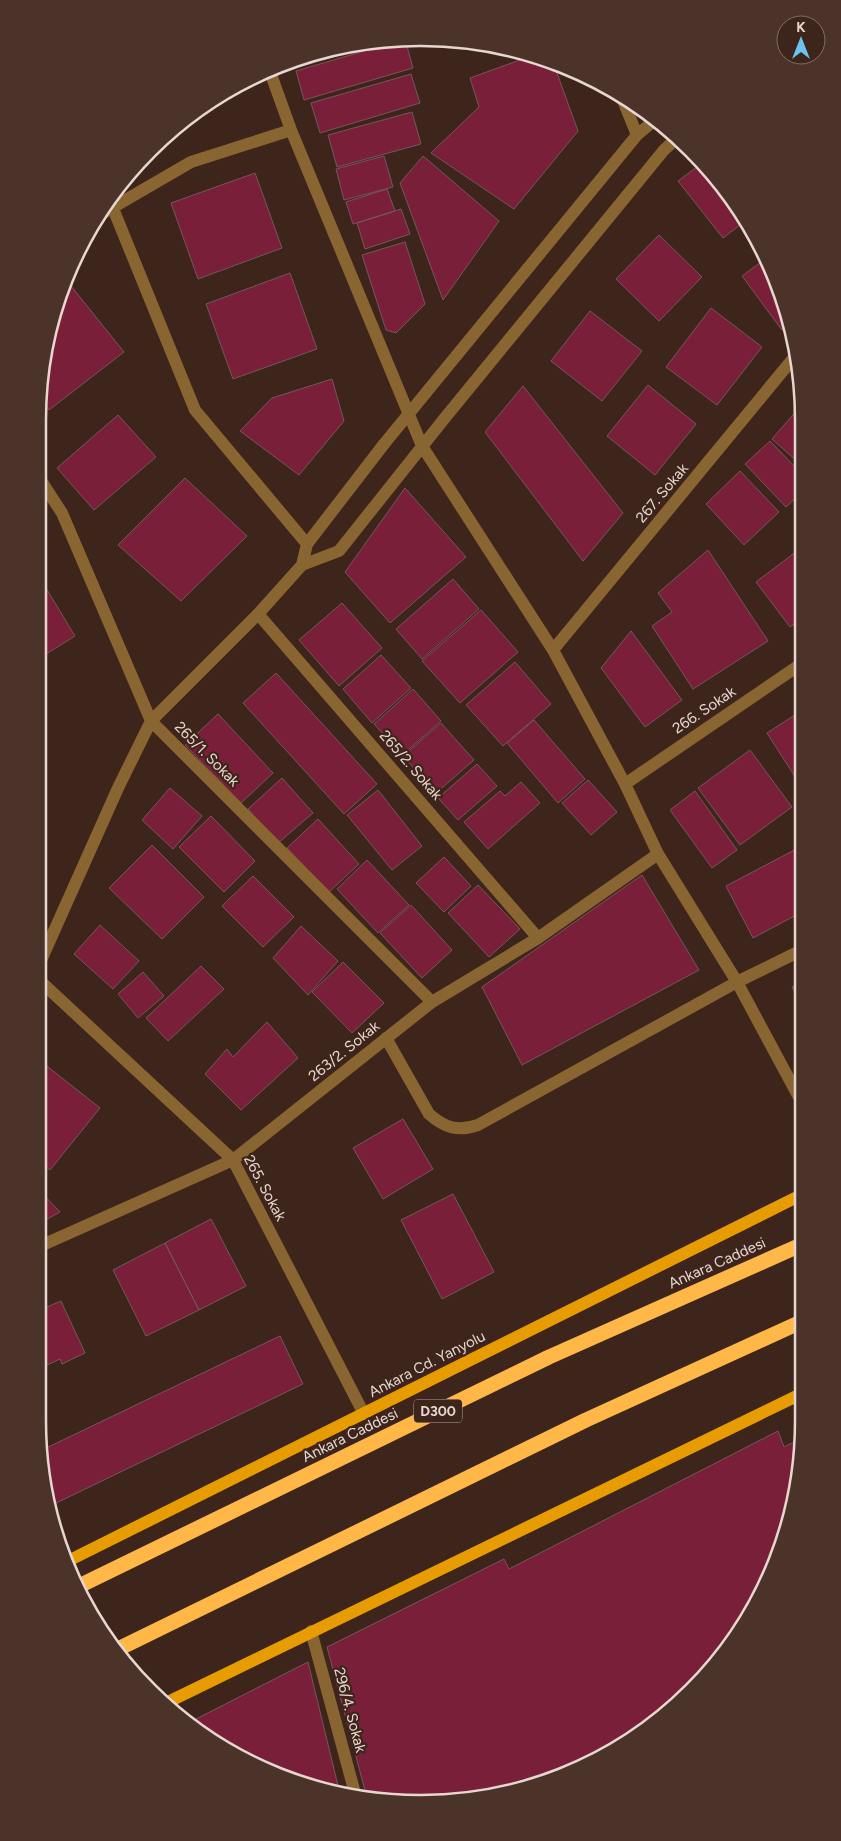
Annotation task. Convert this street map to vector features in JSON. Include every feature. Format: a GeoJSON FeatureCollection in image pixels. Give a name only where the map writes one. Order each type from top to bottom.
{"type":"FeatureCollection","features":[{"type":"Feature","properties":{"kind":"highway","name":"Ankara Caddesi"},"geometry":{"type":"LineString","coordinates":[[84,1584],[549,1357],[795,1248]]}},
{"type":"Feature","properties":{"kind":"highway"},"geometry":{"type":"LineString","coordinates":[[123,1647],[577,1425],[795,1325]]}},
{"type":"Feature","properties":{"kind":"main road","name":"Ankara Cd. Yanyolu"},"geometry":{"type":"LineString","coordinates":[[73,1559],[795,1198]]}},
{"type":"Feature","properties":{"kind":"main road"},"geometry":{"type":"LineString","coordinates":[[172,1700],[795,1397]]}},
{"type":"Feature","properties":{"kind":"street"},"geometry":{"type":"LineString","coordinates":[[272,77],[291,130],[422,446],[553,650],[626,784],[658,854],[737,982],[795,1090]]}},
{"type":"Feature","properties":{"kind":"street"},"geometry":{"type":"LineString","coordinates":[[626,108],[637,135]]}},
{"type":"Feature","properties":{"kind":"street"},"geometry":{"type":"LineString","coordinates":[[302,565],[307,544],[384,444],[637,135],[649,125]]}},
{"type":"Feature","properties":{"kind":"street"},"geometry":{"type":"LineString","coordinates":[[116,204],[191,162],[291,130]]}},
{"type":"Feature","properties":{"kind":"street"},"geometry":{"type":"LineString","coordinates":[[46,949],[118,788],[151,721],[258,614],[302,565],[339,551],[422,446],[671,143]]}},
{"type":"Feature","properties":{"kind":"street"},"geometry":{"type":"LineString","coordinates":[[113,208],[195,410],[307,544]]}},
{"type":"Feature","properties":{"kind":"street","name":"267. Sokak"},"geometry":{"type":"LineString","coordinates":[[553,650],[790,362]]}},
{"type":"Feature","properties":{"kind":"street","name":"265/1. Sokak"},"geometry":{"type":"LineString","coordinates":[[46,488],[62,513],[151,721],[432,1002]]}},
{"type":"Feature","properties":{"kind":"street","name":"265/2. Sokak"},"geometry":{"type":"LineString","coordinates":[[258,614],[538,938]]}},
{"type":"Feature","properties":{"kind":"street","name":"266. Sokak"},"geometry":{"type":"LineString","coordinates":[[626,784],[795,668]]}},
{"type":"Feature","properties":{"kind":"street","name":"263/2. Sokak"},"geometry":{"type":"LineString","coordinates":[[46,1244],[234,1160],[432,1002],[538,938],[658,854]]}},
{"type":"Feature","properties":{"kind":"street"},"geometry":{"type":"LineString","coordinates":[[386,1038],[430,1114],[438,1122],[449,1127],[458,1129],[468,1128],[478,1125],[737,982],[795,953]]}},
{"type":"Feature","properties":{"kind":"street","name":"265. Sokak"},"geometry":{"type":"LineString","coordinates":[[46,986],[234,1160],[364,1414]]}},
{"type":"Feature","properties":{"kind":"street","name":"296/4. Sokak"},"geometry":{"type":"LineString","coordinates":[[311,1631],[354,1789]]}},
{"type":"Feature","properties":{"kind":"building"},"geometry":{"type":"Polygon","coordinates":[[[407,47],[413,68],[304,100],[296,71],[370,49],[407,47]]]}},
{"type":"Feature","properties":{"kind":"building"},"geometry":{"type":"Polygon","coordinates":[[[342,54],[299,67],[300,66],[342,54]]]}},
{"type":"Feature","properties":{"kind":"building"},"geometry":{"type":"Polygon","coordinates":[[[520,60],[557,72],[578,131],[514,209],[431,153],[479,107],[470,78],[520,60]]]}},
{"type":"Feature","properties":{"kind":"building"},"geometry":{"type":"Polygon","coordinates":[[[411,74],[420,103],[320,133],[311,103],[411,74]]]}},
{"type":"Feature","properties":{"kind":"building"},"geometry":{"type":"Polygon","coordinates":[[[412,112],[421,144],[337,167],[328,135],[412,112]]]}},
{"type":"Feature","properties":{"kind":"building"},"geometry":{"type":"Polygon","coordinates":[[[384,156],[393,187],[344,200],[336,169],[384,156]]]}},
{"type":"Feature","properties":{"kind":"building"},"geometry":{"type":"Polygon","coordinates":[[[423,156],[499,221],[443,300],[400,183],[423,156]]]}},
{"type":"Feature","properties":{"kind":"building"},"geometry":{"type":"Polygon","coordinates":[[[696,168],[740,225],[723,238],[678,181],[696,168]]]}},
{"type":"Feature","properties":{"kind":"building"},"geometry":{"type":"Polygon","coordinates":[[[255,173],[282,248],[198,279],[171,203],[255,173]]]}},
{"type":"Feature","properties":{"kind":"building"},"geometry":{"type":"Polygon","coordinates":[[[387,189],[395,211],[353,224],[346,202],[387,189]]]}},
{"type":"Feature","properties":{"kind":"building"},"geometry":{"type":"Polygon","coordinates":[[[401,209],[410,234],[365,249],[357,223],[401,209]]]}},
{"type":"Feature","properties":{"kind":"building"},"geometry":{"type":"Polygon","coordinates":[[[659,235],[702,277],[659,321],[616,279],[659,235]]]}},
{"type":"Feature","properties":{"kind":"building"},"geometry":{"type":"Polygon","coordinates":[[[405,242],[425,304],[396,333],[386,330],[362,255],[405,242]]]}},
{"type":"Feature","properties":{"kind":"building"},"geometry":{"type":"Polygon","coordinates":[[[760,263],[775,300],[783,329],[782,330],[742,276],[760,263]]]}},
{"type":"Feature","properties":{"kind":"building"},"geometry":{"type":"Polygon","coordinates":[[[290,273],[317,349],[233,379],[206,304],[290,273]]]}},
{"type":"Feature","properties":{"kind":"building"},"geometry":{"type":"Polygon","coordinates":[[[71,286],[124,352],[49,410],[47,407],[47,396],[53,347],[71,286]]]}},
{"type":"Feature","properties":{"kind":"building"},"geometry":{"type":"Polygon","coordinates":[[[711,308],[762,347],[717,405],[666,367],[711,308]]]}},
{"type":"Feature","properties":{"kind":"building"},"geometry":{"type":"Polygon","coordinates":[[[590,311],[642,351],[602,401],[551,361],[590,311]]]}},
{"type":"Feature","properties":{"kind":"building"},"geometry":{"type":"Polygon","coordinates":[[[332,379],[344,421],[299,475],[240,431],[272,398],[332,379]]]}},
{"type":"Feature","properties":{"kind":"building"},"geometry":{"type":"Polygon","coordinates":[[[648,385],[696,424],[655,475],[607,436],[648,385]]]}},
{"type":"Feature","properties":{"kind":"building"},"geometry":{"type":"Polygon","coordinates":[[[523,386],[623,513],[583,561],[485,432],[523,386]]]}},
{"type":"Feature","properties":{"kind":"building"},"geometry":{"type":"Polygon","coordinates":[[[795,413],[795,460],[772,439],[795,413]]]}},
{"type":"Feature","properties":{"kind":"building"},"geometry":{"type":"Polygon","coordinates":[[[118,415],[156,457],[94,510],[57,468],[118,415]]]}},
{"type":"Feature","properties":{"kind":"building"},"geometry":{"type":"Polygon","coordinates":[[[770,441],[795,467],[795,499],[786,507],[745,464],[770,441]]]}},
{"type":"Feature","properties":{"kind":"building"},"geometry":{"type":"Polygon","coordinates":[[[740,471],[779,512],[744,545],[706,504],[740,471]]]}},
{"type":"Feature","properties":{"kind":"building"},"geometry":{"type":"Polygon","coordinates":[[[185,478],[247,536],[181,601],[118,545],[185,478]]]}},
{"type":"Feature","properties":{"kind":"building"},"geometry":{"type":"Polygon","coordinates":[[[405,488],[466,557],[390,623],[345,572],[405,488]]]}},
{"type":"Feature","properties":{"kind":"building"},"geometry":{"type":"Polygon","coordinates":[[[708,550],[768,641],[693,689],[652,626],[672,612],[658,593],[708,550]]]}},
{"type":"Feature","properties":{"kind":"building"},"geometry":{"type":"Polygon","coordinates":[[[795,553],[795,623],[790,627],[756,582],[795,553]]]}},
{"type":"Feature","properties":{"kind":"building"},"geometry":{"type":"Polygon","coordinates":[[[453,579],[479,609],[422,659],[396,629],[453,579]]]}},
{"type":"Feature","properties":{"kind":"building"},"geometry":{"type":"Polygon","coordinates":[[[46,588],[75,636],[46,654],[46,588]]]}},
{"type":"Feature","properties":{"kind":"building"},"geometry":{"type":"Polygon","coordinates":[[[342,603],[382,648],[339,686],[299,640],[342,603]]]}},
{"type":"Feature","properties":{"kind":"building"},"geometry":{"type":"Polygon","coordinates":[[[481,610],[518,652],[460,703],[422,661],[481,610]]]}},
{"type":"Feature","properties":{"kind":"building"},"geometry":{"type":"Polygon","coordinates":[[[631,631],[682,700],[645,727],[601,668],[631,631]]]}},
{"type":"Feature","properties":{"kind":"building"},"geometry":{"type":"Polygon","coordinates":[[[381,655],[411,688],[372,723],[343,689],[381,655]]]}},
{"type":"Feature","properties":{"kind":"building"},"geometry":{"type":"Polygon","coordinates":[[[515,662],[551,704],[503,746],[466,705],[515,662]]]}},
{"type":"Feature","properties":{"kind":"building"},"geometry":{"type":"Polygon","coordinates":[[[276,673],[377,784],[344,814],[243,703],[276,673]]]}},
{"type":"Feature","properties":{"kind":"building"},"geometry":{"type":"Polygon","coordinates":[[[413,689],[441,721],[402,755],[374,724],[413,689]]]}},
{"type":"Feature","properties":{"kind":"building"},"geometry":{"type":"Polygon","coordinates":[[[218,714],[273,773],[241,803],[185,745],[218,714]]]}},
{"type":"Feature","properties":{"kind":"building"},"geometry":{"type":"Polygon","coordinates":[[[795,715],[795,777],[767,733],[795,715]]]}},
{"type":"Feature","properties":{"kind":"building"},"geometry":{"type":"Polygon","coordinates":[[[534,720],[585,779],[558,803],[507,743],[534,720]]]}},
{"type":"Feature","properties":{"kind":"building"},"geometry":{"type":"Polygon","coordinates":[[[441,723],[474,760],[436,793],[403,756],[441,723]]]}},
{"type":"Feature","properties":{"kind":"building"},"geometry":{"type":"Polygon","coordinates":[[[750,750],[792,807],[740,845],[698,788],[750,750]]]}},
{"type":"Feature","properties":{"kind":"building"},"geometry":{"type":"Polygon","coordinates":[[[477,764],[497,786],[458,820],[438,798],[477,764]]]}},
{"type":"Feature","properties":{"kind":"building"},"geometry":{"type":"Polygon","coordinates":[[[282,778],[313,813],[278,843],[248,809],[282,778]]]}},
{"type":"Feature","properties":{"kind":"building"},"geometry":{"type":"Polygon","coordinates":[[[588,780],[617,812],[591,835],[562,803],[588,780]]]}},
{"type":"Feature","properties":{"kind":"building"},"geometry":{"type":"Polygon","coordinates":[[[521,782],[540,803],[488,849],[464,822],[500,791],[505,796],[521,782]]]}},
{"type":"Feature","properties":{"kind":"building"},"geometry":{"type":"Polygon","coordinates":[[[170,788],[202,816],[173,849],[142,820],[170,788]]]}},
{"type":"Feature","properties":{"kind":"building"},"geometry":{"type":"Polygon","coordinates":[[[378,790],[422,846],[392,870],[347,815],[378,790]]]}},
{"type":"Feature","properties":{"kind":"building"},"geometry":{"type":"Polygon","coordinates":[[[695,791],[737,850],[712,868],[670,810],[695,791]]]}},
{"type":"Feature","properties":{"kind":"building"},"geometry":{"type":"Polygon","coordinates":[[[211,816],[255,861],[224,892],[179,847],[211,816]]]}},
{"type":"Feature","properties":{"kind":"building"},"geometry":{"type":"Polygon","coordinates":[[[318,819],[359,864],[329,892],[287,848],[318,819]]]}},
{"type":"Feature","properties":{"kind":"building"},"geometry":{"type":"Polygon","coordinates":[[[152,845],[204,897],[162,939],[109,888],[152,845]]]}},
{"type":"Feature","properties":{"kind":"building"},"geometry":{"type":"Polygon","coordinates":[[[795,850],[795,916],[753,938],[726,886],[795,850]]]}},
{"type":"Feature","properties":{"kind":"building"},"geometry":{"type":"Polygon","coordinates":[[[444,857],[471,886],[444,912],[416,883],[444,857]]]}},
{"type":"Feature","properties":{"kind":"building"},"geometry":{"type":"Polygon","coordinates":[[[367,860],[409,905],[378,933],[337,889],[367,860]]]}},
{"type":"Feature","properties":{"kind":"building"},"geometry":{"type":"Polygon","coordinates":[[[642,875],[699,970],[522,1065],[482,987],[642,875]]]}},
{"type":"Feature","properties":{"kind":"building"},"geometry":{"type":"Polygon","coordinates":[[[253,876],[294,917],[263,947],[222,906],[253,876]]]}},
{"type":"Feature","properties":{"kind":"building"},"geometry":{"type":"Polygon","coordinates":[[[478,885],[520,929],[489,957],[448,913],[478,885]]]}},
{"type":"Feature","properties":{"kind":"building"},"geometry":{"type":"Polygon","coordinates":[[[411,905],[452,950],[422,978],[380,933],[411,905]]]}},
{"type":"Feature","properties":{"kind":"building"},"geometry":{"type":"Polygon","coordinates":[[[100,925],[139,961],[113,989],[74,954],[100,925]]]}},
{"type":"Feature","properties":{"kind":"building"},"geometry":{"type":"Polygon","coordinates":[[[301,926],[338,961],[308,995],[273,958],[301,926]]]}},
{"type":"Feature","properties":{"kind":"building"},"geometry":{"type":"Polygon","coordinates":[[[343,962],[384,1003],[352,1033],[312,992],[343,962]]]}},
{"type":"Feature","properties":{"kind":"building"},"geometry":{"type":"Polygon","coordinates":[[[201,966],[224,989],[168,1041],[146,1018],[201,966]]]}},
{"type":"Feature","properties":{"kind":"building"},"geometry":{"type":"Polygon","coordinates":[[[143,972],[164,996],[138,1018],[118,994],[143,972]]]}},
{"type":"Feature","properties":{"kind":"building"},"geometry":{"type":"Polygon","coordinates":[[[267,1022],[298,1058],[241,1110],[205,1074],[227,1049],[233,1057],[267,1022]]]}},
{"type":"Feature","properties":{"kind":"building"},"geometry":{"type":"Polygon","coordinates":[[[46,1065],[100,1108],[50,1170],[46,1167],[46,1065]]]}},
{"type":"Feature","properties":{"kind":"building"},"geometry":{"type":"Polygon","coordinates":[[[403,1119],[433,1169],[383,1199],[353,1148],[403,1119]]]}},
{"type":"Feature","properties":{"kind":"building"},"geometry":{"type":"Polygon","coordinates":[[[453,1194],[494,1272],[442,1299],[401,1220],[453,1194]]]}},
{"type":"Feature","properties":{"kind":"building"},"geometry":{"type":"Polygon","coordinates":[[[46,1197],[60,1212],[46,1220],[46,1197]]]}},
{"type":"Feature","properties":{"kind":"building"},"geometry":{"type":"Polygon","coordinates":[[[211,1219],[246,1286],[199,1310],[165,1243],[211,1219]]]}},
{"type":"Feature","properties":{"kind":"building"},"geometry":{"type":"Polygon","coordinates":[[[165,1243],[199,1310],[146,1336],[113,1270],[165,1243]]]}},
{"type":"Feature","properties":{"kind":"building"},"geometry":{"type":"Polygon","coordinates":[[[61,1301],[85,1353],[62,1364],[60,1359],[46,1366],[46,1308],[61,1301]]]}},
{"type":"Feature","properties":{"kind":"building"},"geometry":{"type":"Polygon","coordinates":[[[280,1336],[303,1384],[55,1503],[47,1448],[280,1336]]]}},
{"type":"Feature","properties":{"kind":"building"},"geometry":{"type":"Polygon","coordinates":[[[778,1431],[784,1447],[794,1442],[788,1494],[782,1517],[775,1541],[756,1586],[745,1608],[717,1648],[702,1667],[667,1702],[608,1745],[541,1775],[494,1788],[469,1792],[420,1795],[365,1791],[327,1647],[504,1559],[509,1569],[778,1431]]]}},
{"type":"Feature","properties":{"kind":"building"},"geometry":{"type":"Polygon","coordinates":[[[308,1662],[338,1786],[300,1775],[255,1756],[233,1745],[196,1719],[308,1662]]]}}]}
